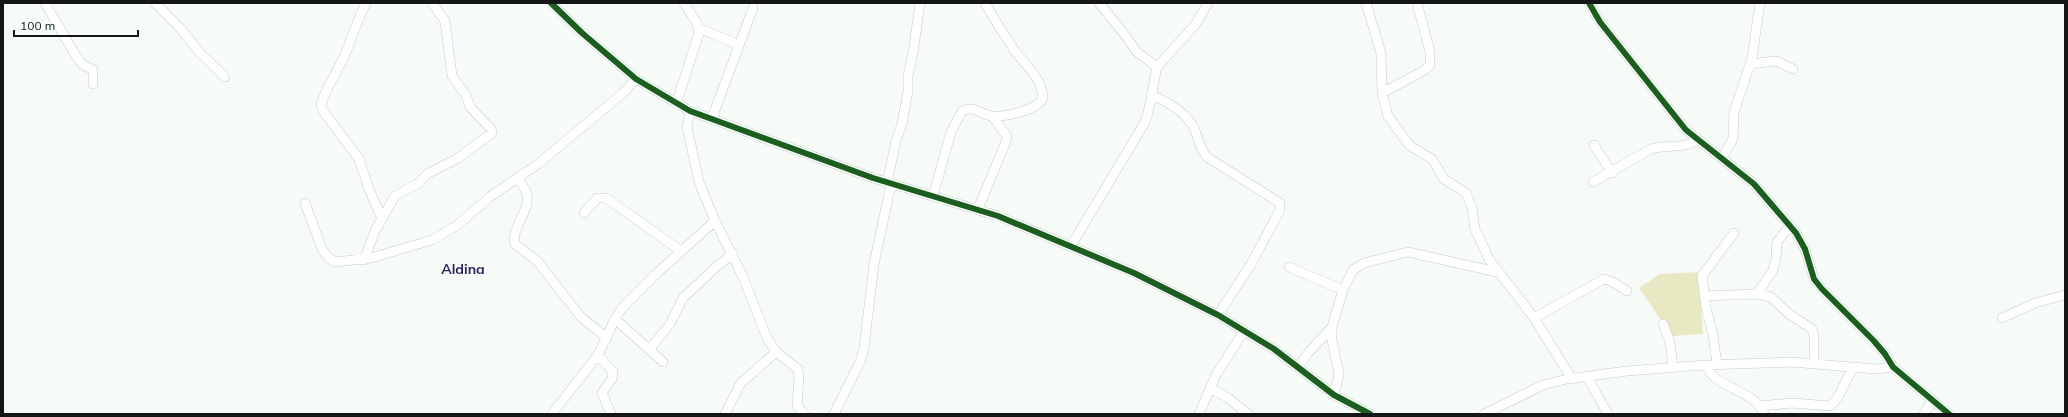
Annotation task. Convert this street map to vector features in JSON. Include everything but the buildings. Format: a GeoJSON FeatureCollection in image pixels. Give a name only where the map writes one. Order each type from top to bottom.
{"type":"FeatureCollection","features":[{"type":"Feature","properties":{"kind":"street"},"geometry":{"type":"LineString","coordinates":[[45,3],[76,56],[82,64],[93,70],[93,84]]}},
{"type":"Feature","properties":{"kind":"street"},"geometry":{"type":"LineString","coordinates":[[155,3],[180,28],[197,50],[225,77]]}},
{"type":"Feature","properties":{"kind":"street"},"geometry":{"type":"LineString","coordinates":[[366,3],[354,26],[348,45],[329,84],[321,105],[323,111],[359,159],[382,219]]}},
{"type":"Feature","properties":{"kind":"street"},"geometry":{"type":"LineString","coordinates":[[364,260],[374,231],[397,194],[420,182],[427,174],[458,158],[492,133],[491,129],[470,107],[466,95],[452,76],[445,21],[432,3]]}},
{"type":"Feature","properties":{"kind":"street"},"geometry":{"type":"LineString","coordinates":[[551,3],[582,33],[636,79],[676,104],[690,111],[889,184],[978,209],[1141,276],[1218,315],[1274,349],[1334,395],[1350,410],[1370,414]]}},
{"type":"Feature","properties":{"kind":"street"},"geometry":{"type":"LineString","coordinates":[[676,104],[699,37],[699,28],[684,3]]}},
{"type":"Feature","properties":{"kind":"street"},"geometry":{"type":"LineString","coordinates":[[834,414],[853,379],[864,348],[874,264],[896,141],[905,111],[908,91],[908,75],[913,53],[920,3]]}},
{"type":"Feature","properties":{"kind":"street"},"geometry":{"type":"LineString","coordinates":[[985,3],[1012,47],[1041,84],[1043,98],[1039,104],[1034,107],[1010,115],[992,116]]}},
{"type":"Feature","properties":{"kind":"street"},"geometry":{"type":"LineString","coordinates":[[1099,3],[1126,35],[1137,52],[1157,67]]}},
{"type":"Feature","properties":{"kind":"street"},"geometry":{"type":"LineString","coordinates":[[1071,246],[1145,122],[1157,67],[1195,25],[1208,3]]}},
{"type":"Feature","properties":{"kind":"street"},"geometry":{"type":"LineString","coordinates":[[1366,3],[1381,53],[1382,93],[1388,116],[1407,142],[1432,159],[1444,179],[1466,193],[1472,208],[1475,229],[1497,272],[1512,288],[1534,318],[1572,379]]}},
{"type":"Feature","properties":{"kind":"street"},"geometry":{"type":"LineString","coordinates":[[1382,93],[1425,70],[1430,65],[1430,52],[1417,3]]}},
{"type":"Feature","properties":{"kind":"street"},"geometry":{"type":"LineString","coordinates":[[1589,3],[1600,22],[1676,118],[1697,140],[1754,184],[1790,226],[1801,241],[1817,283],[1878,345],[1892,367],[1949,414]]}},
{"type":"Feature","properties":{"kind":"street"},"geometry":{"type":"LineString","coordinates":[[1722,158],[1733,139],[1734,112],[1750,64],[1760,3]]}},
{"type":"Feature","properties":{"kind":"street"},"geometry":{"type":"LineString","coordinates":[[712,118],[753,8]]}},
{"type":"Feature","properties":{"kind":"street"},"geometry":{"type":"LineString","coordinates":[[699,28],[739,45]]}},
{"type":"Feature","properties":{"kind":"street"},"geometry":{"type":"LineString","coordinates":[[1750,64],[1776,61],[1793,68]]}},
{"type":"Feature","properties":{"kind":"street"},"geometry":{"type":"LineString","coordinates":[[305,203],[310,219],[328,257],[339,262],[364,260],[422,243],[440,236],[456,226],[491,196],[518,178],[623,94],[636,79]]}},
{"type":"Feature","properties":{"kind":"street"},"geometry":{"type":"LineString","coordinates":[[1152,95],[1169,103],[1187,119],[1194,129],[1201,149],[1207,157],[1280,203],[1280,210],[1254,257],[1218,315]]}},
{"type":"Feature","properties":{"kind":"street"},"geometry":{"type":"LineString","coordinates":[[933,196],[951,132],[960,114],[965,110],[984,112],[992,116],[1007,136],[1007,140],[978,209]]}},
{"type":"Feature","properties":{"kind":"street"},"geometry":{"type":"LineString","coordinates":[[690,111],[687,127],[696,173],[715,221],[733,254],[767,338],[776,352],[798,369],[797,406],[804,414]]}},
{"type":"Feature","properties":{"kind":"street"},"geometry":{"type":"LineString","coordinates":[[1593,182],[1612,173],[1651,149],[1661,146],[1688,145],[1697,140]]}},
{"type":"Feature","properties":{"kind":"street"},"geometry":{"type":"LineString","coordinates":[[1594,145],[1612,173]]}},
{"type":"Feature","properties":{"kind":"street"},"geometry":{"type":"LineString","coordinates":[[518,178],[526,192],[527,200],[515,235],[515,244],[538,261],[581,316],[607,338]]}},
{"type":"Feature","properties":{"kind":"street"},"geometry":{"type":"LineString","coordinates":[[584,213],[597,198],[606,198],[681,251]]}},
{"type":"Feature","properties":{"kind":"street"},"geometry":{"type":"LineString","coordinates":[[552,414],[598,355],[615,319],[644,285],[715,221]]}},
{"type":"Feature","properties":{"kind":"street"},"geometry":{"type":"LineString","coordinates":[[1757,294],[1773,270],[1776,258],[1777,242],[1790,226]]}},
{"type":"Feature","properties":{"kind":"street"},"geometry":{"type":"LineString","coordinates":[[1717,365],[1713,334],[1704,296],[1702,278],[1703,273],[1734,234]]}},
{"type":"Feature","properties":{"kind":"street"},"geometry":{"type":"LineString","coordinates":[[1334,395],[1339,374],[1332,340],[1332,327],[1351,273],[1360,265],[1403,253],[1419,254],[1497,272]]}},
{"type":"Feature","properties":{"kind":"street"},"geometry":{"type":"LineString","coordinates":[[650,349],[670,324],[683,298],[716,267],[733,254]]}},
{"type":"Feature","properties":{"kind":"street"},"geometry":{"type":"LineString","coordinates":[[1289,267],[1344,290]]}},
{"type":"Feature","properties":{"kind":"street"},"geometry":{"type":"LineString","coordinates":[[1534,318],[1604,279],[1611,281],[1627,290]]}},
{"type":"Feature","properties":{"kind":"street"},"geometry":{"type":"LineString","coordinates":[[1704,296],[1757,294],[1771,297],[1790,314],[1812,329],[1814,336],[1814,364]]}},
{"type":"Feature","properties":{"kind":"street"},"geometry":{"type":"LineString","coordinates":[[2002,318],[2035,302],[2065,295]]}},
{"type":"Feature","properties":{"kind":"street"},"geometry":{"type":"LineString","coordinates":[[615,319],[663,362]]}},
{"type":"Feature","properties":{"kind":"street"},"geometry":{"type":"LineString","coordinates":[[1663,324],[1670,342],[1673,368]]}},
{"type":"Feature","properties":{"kind":"street"},"geometry":{"type":"LineString","coordinates":[[1298,367],[1315,344],[1332,327]]}},
{"type":"Feature","properties":{"kind":"street"},"geometry":{"type":"LineString","coordinates":[[1199,414],[1216,376],[1244,331]]}},
{"type":"Feature","properties":{"kind":"street"},"geometry":{"type":"LineString","coordinates":[[724,414],[741,383],[776,352]]}},
{"type":"Feature","properties":{"kind":"street"},"geometry":{"type":"LineString","coordinates":[[598,355],[613,372],[612,378],[602,393],[611,414]]}},
{"type":"Feature","properties":{"kind":"street"},"geometry":{"type":"LineString","coordinates":[[1484,414],[1542,385],[1587,377],[1705,365],[1791,362],[1876,369],[1892,367]]}},
{"type":"Feature","properties":{"kind":"street"},"geometry":{"type":"LineString","coordinates":[[1705,365],[1708,372],[1719,381],[1753,400],[1762,410],[1792,403],[1830,406],[1843,389],[1853,367]]}},
{"type":"Feature","properties":{"kind":"street"},"geometry":{"type":"LineString","coordinates":[[1587,377],[1608,414]]}},
{"type":"Feature","properties":{"kind":"street"},"geometry":{"type":"LineString","coordinates":[[1210,388],[1228,398],[1248,414]]}},
{"type":"Feature","properties":{"kind":"street"},"geometry":{"type":"LineString","coordinates":[[1924,414],[1933,400]]}},
{"type":"Feature","properties":{"kind":"green space"},"geometry":{"type":"Polygon","coordinates":[[[1699,272],[1703,334],[1672,336],[1639,288],[1660,274],[1699,272]]]}},
{"type":"Feature","properties":{"kind":"cycle path"},"geometry":{"type":"LineString","coordinates":[[551,3],[582,33],[636,79],[690,111],[873,178],[998,216],[1134,273],[1218,315],[1274,349],[1334,395],[1370,414]]}},
{"type":"Feature","properties":{"kind":"cycle path"},"geometry":{"type":"LineString","coordinates":[[1589,3],[1600,22],[1686,130],[1754,184],[1796,233],[1805,249],[1814,279],[1822,289],[1874,341],[1885,354],[1893,367],[1949,414]]}},
{"type":"Feature","properties":{"kind":"district","name":"Aldina"},"geometry":{"type":"Point","coordinates":[463,269]}}]}
